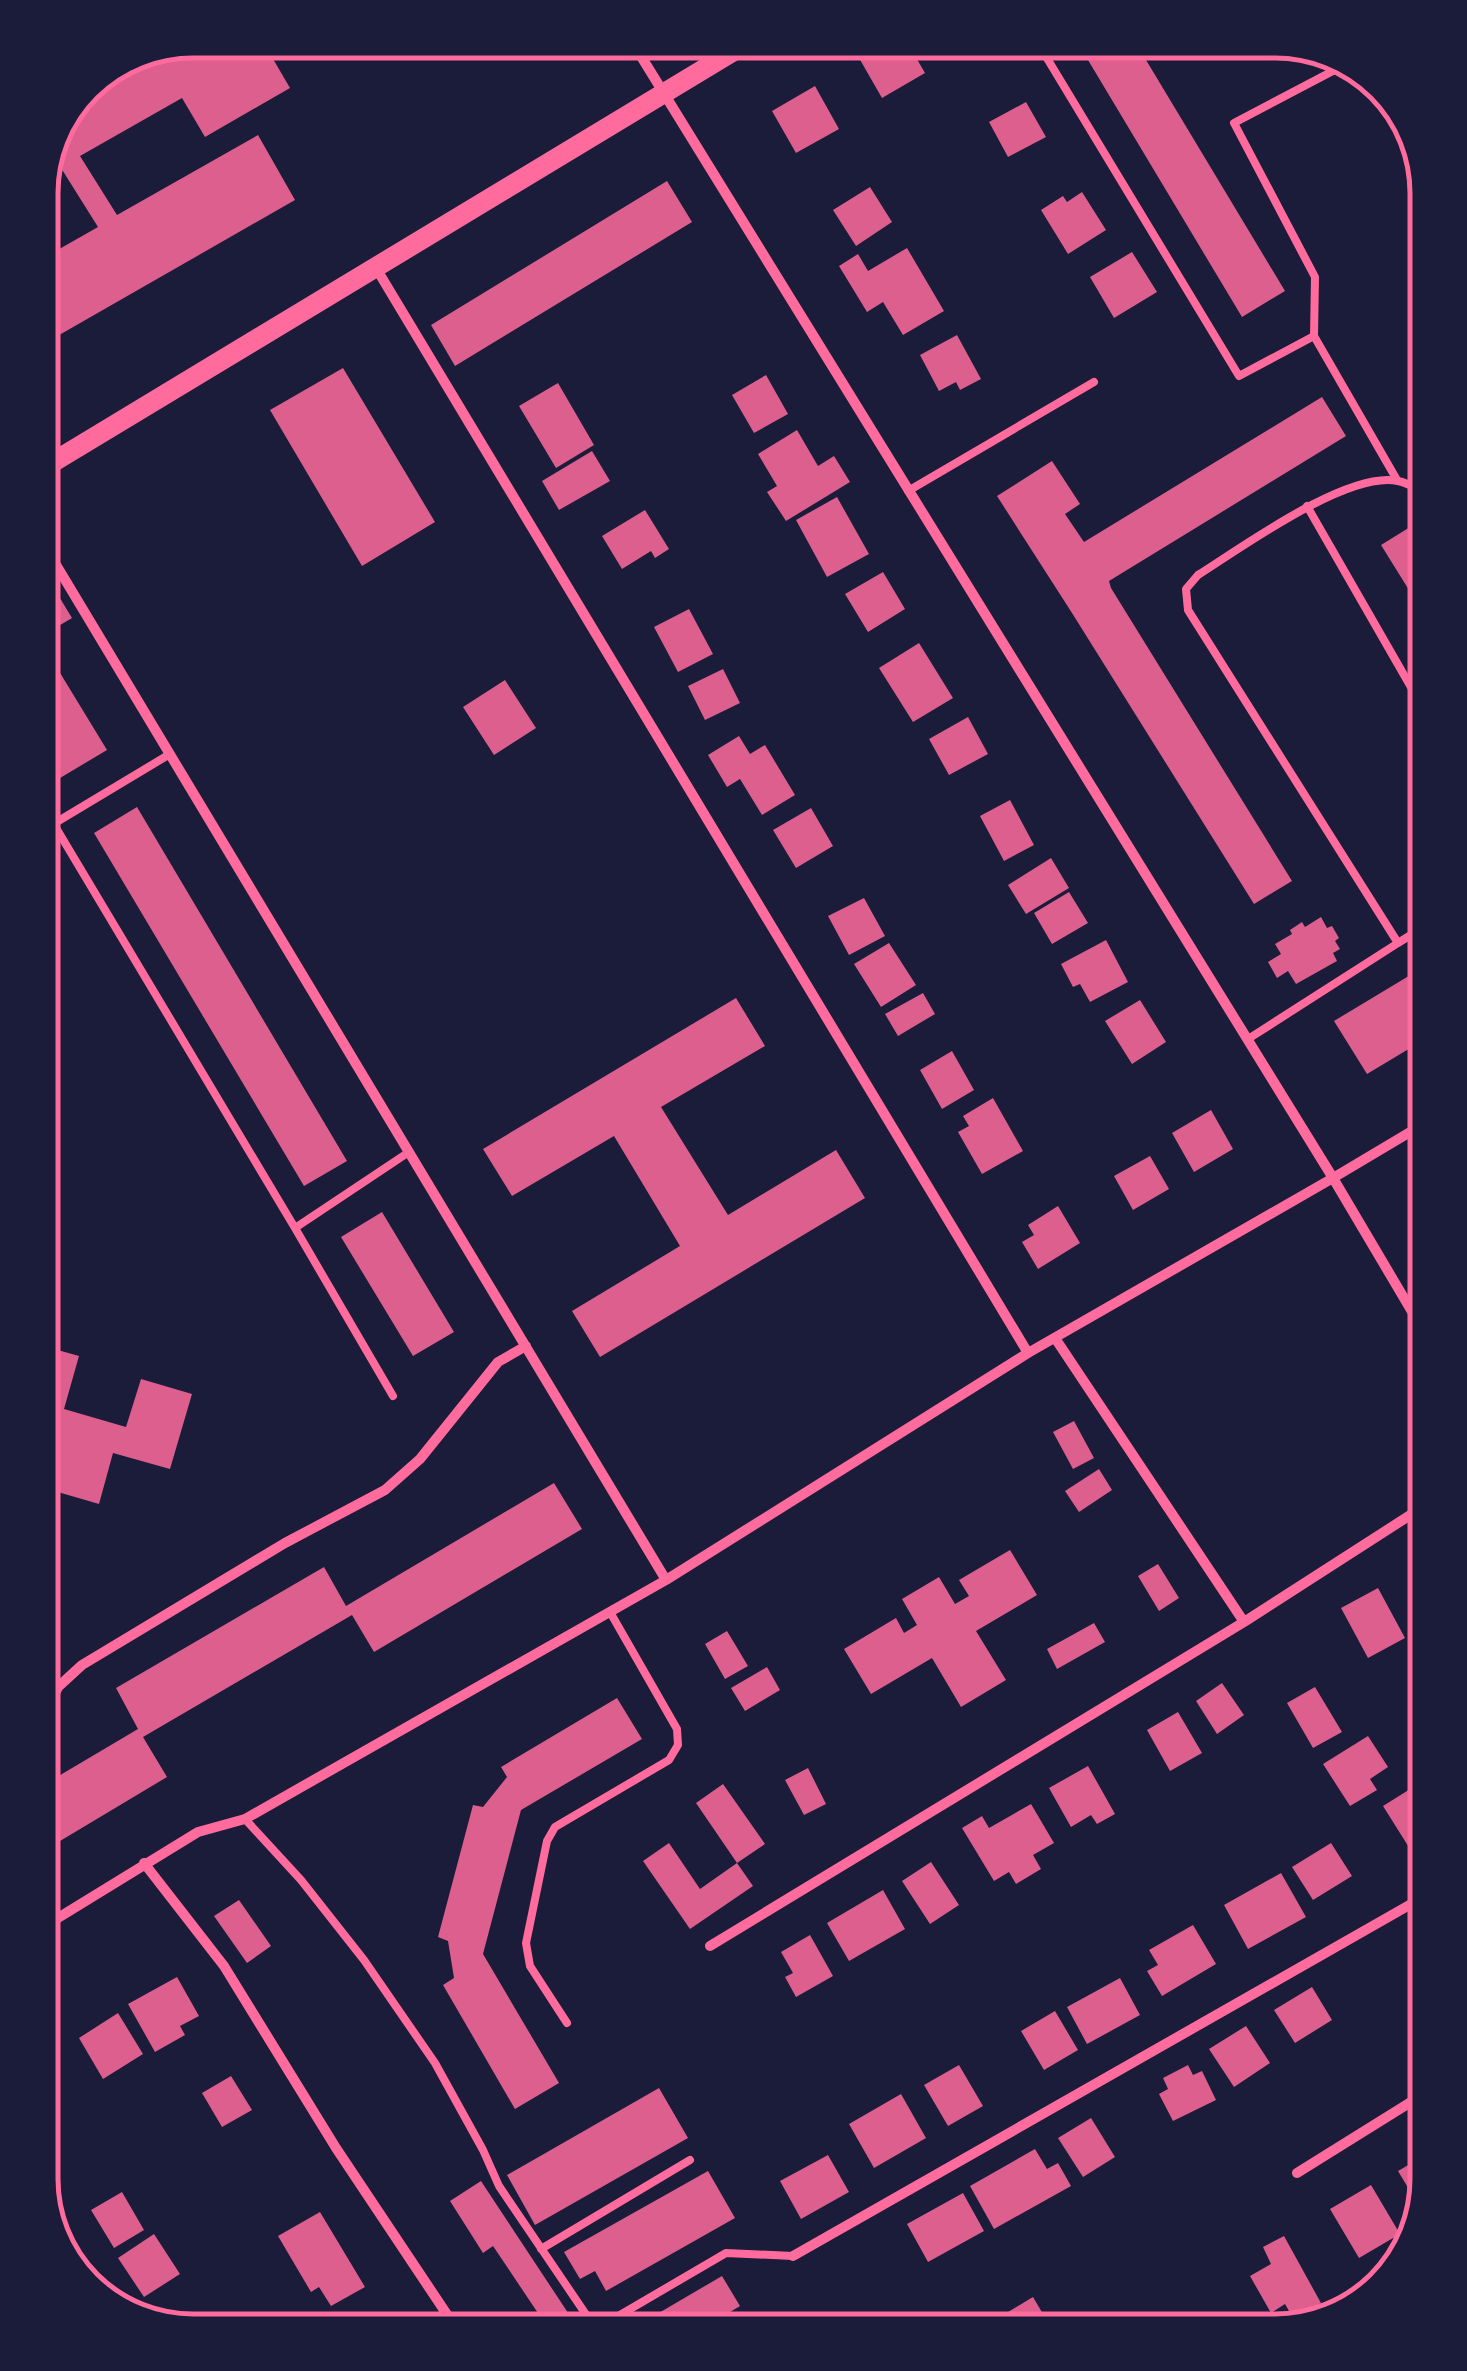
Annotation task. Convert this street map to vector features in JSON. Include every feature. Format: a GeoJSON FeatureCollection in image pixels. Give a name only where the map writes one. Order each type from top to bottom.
{"type":"FeatureCollection","features":[{"type":"Feature","properties":{"kind":"main road"},"geometry":{"type":"LineString","coordinates":[[58,459],[723,58]]}},
{"type":"Feature","properties":{"kind":"street"},"geometry":{"type":"LineString","coordinates":[[642,58],[1334,1178],[1410,1308]]}},
{"type":"Feature","properties":{"kind":"street"},"geometry":{"type":"LineString","coordinates":[[376,268],[1028,1353]]}},
{"type":"Feature","properties":{"kind":"street"},"geometry":{"type":"LineString","coordinates":[[58,568],[666,1580]]}},
{"type":"Feature","properties":{"kind":"street"},"geometry":{"type":"LineString","coordinates":[[58,1918],[198,1832],[246,1819],[666,1580],[1028,1353],[1410,1132]]}},
{"type":"Feature","properties":{"kind":"street"},"geometry":{"type":"LineString","coordinates":[[1054,1338],[1244,1622]]}},
{"type":"Feature","properties":{"kind":"street"},"geometry":{"type":"LineString","coordinates":[[58,1687],[82,1666],[285,1543],[385,1490],[420,1459],[498,1362],[526,1346]]}},
{"type":"Feature","properties":{"kind":"street"},"geometry":{"type":"LineString","coordinates":[[710,1946],[1244,1622],[1410,1515]]}},
{"type":"Feature","properties":{"kind":"street"},"geometry":{"type":"LineString","coordinates":[[144,1863],[224,1966],[336,2148],[446,2313]]}},
{"type":"Feature","properties":{"kind":"street"},"geometry":{"type":"LineString","coordinates":[[793,2256],[1410,1904]]}},
{"type":"Feature","properties":{"kind":"street"},"geometry":{"type":"LineString","coordinates":[[1297,2173],[1410,2103]]}},
{"type":"Feature","properties":{"kind":"lane"},"geometry":{"type":"LineString","coordinates":[[1047,58],[1238,376],[1314,336]]}},
{"type":"Feature","properties":{"kind":"lane"},"geometry":{"type":"LineString","coordinates":[[1333,71],[1234,123],[1315,277],[1314,336],[1397,480]]}},
{"type":"Feature","properties":{"kind":"lane"},"geometry":{"type":"LineString","coordinates":[[908,491],[1094,382]]}},
{"type":"Feature","properties":{"kind":"lane"},"geometry":{"type":"LineString","coordinates":[[1398,943],[1188,610],[1186,590],[1198,575],[1307,506],[1363,484],[1397,480],[1410,486]]}},
{"type":"Feature","properties":{"kind":"lane"},"geometry":{"type":"LineString","coordinates":[[1307,506],[1410,685]]}},
{"type":"Feature","properties":{"kind":"lane"},"geometry":{"type":"LineString","coordinates":[[58,822],[170,754]]}},
{"type":"Feature","properties":{"kind":"lane"},"geometry":{"type":"LineString","coordinates":[[58,831],[392,1396]]}},
{"type":"Feature","properties":{"kind":"lane"},"geometry":{"type":"LineString","coordinates":[[1248,1040],[1410,935]]}},
{"type":"Feature","properties":{"kind":"lane"},"geometry":{"type":"LineString","coordinates":[[295,1228],[409,1152]]}},
{"type":"Feature","properties":{"kind":"lane"},"geometry":{"type":"LineString","coordinates":[[567,2022],[530,1966],[526,1943],[547,1842],[555,1827],[669,1760],[678,1745],[677,1730],[610,1612]]}},
{"type":"Feature","properties":{"kind":"lane"},"geometry":{"type":"LineString","coordinates":[[246,1819],[301,1880],[405,2019],[435,2063],[499,2186],[585,2313]]}},
{"type":"Feature","properties":{"kind":"lane"},"geometry":{"type":"LineString","coordinates":[[541,2249],[690,2160]]}},
{"type":"Feature","properties":{"kind":"lane"},"geometry":{"type":"LineString","coordinates":[[623,2313],[726,2253],[793,2256]]}},
{"type":"Feature","properties":{"kind":"building"},"geometry":{"type":"Polygon","coordinates":[[[193,58],[272,58],[290,88],[205,137],[182,98],[80,156],[117,215],[258,135],[295,200],[58,336],[58,250],[98,227],[61,168],[71,133],[85,110],[125,76],[149,65],[193,58]]]}},
{"type":"Feature","properties":{"kind":"building"},"geometry":{"type":"Polygon","coordinates":[[[859,58],[916,58],[925,73],[882,98],[859,58]]]}},
{"type":"Feature","properties":{"kind":"building"},"geometry":{"type":"Polygon","coordinates":[[[1087,58],[1145,58],[1285,291],[1242,317],[1087,58]]]}},
{"type":"Feature","properties":{"kind":"building"},"geometry":{"type":"Polygon","coordinates":[[[815,86],[839,129],[796,153],[772,111],[815,86]]]}},
{"type":"Feature","properties":{"kind":"building"},"geometry":{"type":"Polygon","coordinates":[[[1026,102],[1046,137],[1008,157],[989,122],[1026,102]]]}},
{"type":"Feature","properties":{"kind":"building"},"geometry":{"type":"Polygon","coordinates":[[[667,181],[692,222],[455,366],[431,325],[667,181]]]}},
{"type":"Feature","properties":{"kind":"building"},"geometry":{"type":"Polygon","coordinates":[[[870,187],[892,222],[856,246],[833,210],[870,187]]]}},
{"type":"Feature","properties":{"kind":"building"},"geometry":{"type":"Polygon","coordinates":[[[1082,192],[1106,230],[1068,254],[1041,210],[1063,196],[1067,202],[1082,192]]]}},
{"type":"Feature","properties":{"kind":"building"},"geometry":{"type":"Polygon","coordinates":[[[907,248],[944,311],[903,335],[883,302],[867,312],[839,266],[858,254],[868,271],[907,248]]]}},
{"type":"Feature","properties":{"kind":"building"},"geometry":{"type":"Polygon","coordinates":[[[1132,252],[1157,292],[1114,318],[1090,277],[1132,252]]]}},
{"type":"Feature","properties":{"kind":"building"},"geometry":{"type":"Polygon","coordinates":[[[957,335],[981,379],[960,390],[956,382],[939,391],[920,355],[957,335]]]}},
{"type":"Feature","properties":{"kind":"building"},"geometry":{"type":"Polygon","coordinates":[[[343,368],[435,522],[362,566],[270,410],[343,368]]]}},
{"type":"Feature","properties":{"kind":"building"},"geometry":{"type":"Polygon","coordinates":[[[766,375],[788,414],[754,433],[732,395],[766,375]]]}},
{"type":"Feature","properties":{"kind":"building"},"geometry":{"type":"Polygon","coordinates":[[[558,383],[594,445],[556,468],[519,406],[558,383]]]}},
{"type":"Feature","properties":{"kind":"building"},"geometry":{"type":"Polygon","coordinates":[[[1322,397],[1346,436],[1109,581],[1292,881],[1254,904],[997,496],[1052,461],[1080,504],[1065,514],[1084,542],[1322,397]]]}},
{"type":"Feature","properties":{"kind":"building"},"geometry":{"type":"Polygon","coordinates":[[[797,430],[818,466],[834,456],[850,482],[786,521],[767,492],[777,486],[758,454],[797,430]]]}},
{"type":"Feature","properties":{"kind":"building"},"geometry":{"type":"Polygon","coordinates":[[[592,451],[610,481],[559,510],[542,481],[592,451]]]}},
{"type":"Feature","properties":{"kind":"building"},"geometry":{"type":"Polygon","coordinates":[[[837,497],[869,554],[827,577],[796,520],[837,497]]]}},
{"type":"Feature","properties":{"kind":"building"},"geometry":{"type":"Polygon","coordinates":[[[645,510],[669,549],[655,558],[651,551],[622,569],[602,536],[645,510]]]}},
{"type":"Feature","properties":{"kind":"building"},"geometry":{"type":"Polygon","coordinates":[[[1410,527],[1410,592],[1381,545],[1410,527]]]}},
{"type":"Feature","properties":{"kind":"building"},"geometry":{"type":"Polygon","coordinates":[[[883,572],[905,609],[868,632],[845,594],[883,572]]]}},
{"type":"Feature","properties":{"kind":"building"},"geometry":{"type":"Polygon","coordinates":[[[58,595],[72,618],[58,626],[58,595]]]}},
{"type":"Feature","properties":{"kind":"building"},"geometry":{"type":"Polygon","coordinates":[[[689,609],[713,654],[678,672],[654,627],[689,609]]]}},
{"type":"Feature","properties":{"kind":"building"},"geometry":{"type":"Polygon","coordinates":[[[919,643],[953,698],[913,722],[879,668],[919,643]]]}},
{"type":"Feature","properties":{"kind":"building"},"geometry":{"type":"Polygon","coordinates":[[[723,669],[740,703],[705,720],[688,686],[723,669]]]}},
{"type":"Feature","properties":{"kind":"building"},"geometry":{"type":"Polygon","coordinates":[[[58,670],[107,750],[58,779],[58,670]]]}},
{"type":"Feature","properties":{"kind":"building"},"geometry":{"type":"Polygon","coordinates":[[[505,680],[536,728],[494,755],[463,707],[505,680]]]}},
{"type":"Feature","properties":{"kind":"building"},"geometry":{"type":"Polygon","coordinates":[[[968,717],[988,754],[949,775],[929,739],[968,717]]]}},
{"type":"Feature","properties":{"kind":"building"},"geometry":{"type":"Polygon","coordinates":[[[739,736],[750,754],[765,745],[795,795],[762,815],[740,779],[727,787],[708,755],[739,736]]]}},
{"type":"Feature","properties":{"kind":"building"},"geometry":{"type":"Polygon","coordinates":[[[1010,800],[1034,845],[1004,861],[980,816],[1010,800]]]}},
{"type":"Feature","properties":{"kind":"building"},"geometry":{"type":"Polygon","coordinates":[[[137,807],[347,1161],[304,1186],[94,833],[137,807]]]}},
{"type":"Feature","properties":{"kind":"building"},"geometry":{"type":"Polygon","coordinates":[[[811,808],[833,846],[796,868],[773,830],[811,808]]]}},
{"type":"Feature","properties":{"kind":"building"},"geometry":{"type":"Polygon","coordinates":[[[1051,858],[1069,888],[1026,914],[1008,885],[1051,858]]]}},
{"type":"Feature","properties":{"kind":"building"},"geometry":{"type":"Polygon","coordinates":[[[1069,892],[1088,923],[1052,944],[1034,913],[1069,892]]]}},
{"type":"Feature","properties":{"kind":"building"},"geometry":{"type":"Polygon","coordinates":[[[864,898],[885,936],[849,955],[828,916],[864,898]]]}},
{"type":"Feature","properties":{"kind":"building"},"geometry":{"type":"Polygon","coordinates":[[[1321,917],[1339,938],[1335,941],[1340,949],[1333,953],[1337,961],[1296,984],[1288,971],[1277,978],[1268,962],[1281,954],[1275,944],[1302,922],[1305,927],[1321,917]]]}},
{"type":"Feature","properties":{"kind":"building"},"geometry":{"type":"Polygon","coordinates":[[[1106,940],[1128,982],[1090,1002],[1080,984],[1073,987],[1061,964],[1106,940]]]}},
{"type":"Feature","properties":{"kind":"building"},"geometry":{"type":"Polygon","coordinates":[[[889,943],[916,985],[881,1007],[854,964],[889,943]]]}},
{"type":"Feature","properties":{"kind":"building"},"geometry":{"type":"Polygon","coordinates":[[[1410,975],[1410,1048],[1367,1074],[1334,1021],[1410,975]]]}},
{"type":"Feature","properties":{"kind":"building"},"geometry":{"type":"Polygon","coordinates":[[[923,993],[935,1014],[898,1036],[885,1014],[923,993]]]}},
{"type":"Feature","properties":{"kind":"building"},"geometry":{"type":"Polygon","coordinates":[[[736,998],[765,1046],[661,1107],[728,1215],[836,1150],[865,1198],[600,1357],[572,1311],[680,1246],[614,1136],[512,1196],[483,1149],[736,998]]]}},
{"type":"Feature","properties":{"kind":"building"},"geometry":{"type":"Polygon","coordinates":[[[1140,1000],[1166,1042],[1132,1064],[1105,1021],[1140,1000]]]}},
{"type":"Feature","properties":{"kind":"building"},"geometry":{"type":"Polygon","coordinates":[[[952,1051],[974,1090],[942,1109],[920,1070],[952,1051]]]}},
{"type":"Feature","properties":{"kind":"building"},"geometry":{"type":"Polygon","coordinates":[[[993,1098],[1023,1151],[982,1174],[958,1132],[969,1126],[963,1116],[993,1098]]]}},
{"type":"Feature","properties":{"kind":"building"},"geometry":{"type":"Polygon","coordinates":[[[1211,1110],[1233,1149],[1194,1172],[1172,1133],[1211,1110]]]}},
{"type":"Feature","properties":{"kind":"building"},"geometry":{"type":"Polygon","coordinates":[[[1150,1156],[1169,1189],[1133,1210],[1114,1176],[1150,1156]]]}},
{"type":"Feature","properties":{"kind":"building"},"geometry":{"type":"Polygon","coordinates":[[[1058,1206],[1080,1243],[1038,1269],[1022,1242],[1034,1235],[1028,1225],[1058,1206]]]}},
{"type":"Feature","properties":{"kind":"building"},"geometry":{"type":"Polygon","coordinates":[[[382,1212],[454,1332],[413,1356],[341,1237],[382,1212]]]}},
{"type":"Feature","properties":{"kind":"building"},"geometry":{"type":"Polygon","coordinates":[[[58,1350],[79,1356],[64,1409],[126,1427],[141,1379],[192,1394],[170,1469],[113,1453],[99,1504],[58,1492],[58,1350]]]}},
{"type":"Feature","properties":{"kind":"building"},"geometry":{"type":"Polygon","coordinates":[[[1074,1421],[1094,1458],[1073,1469],[1053,1432],[1074,1421]]]}},
{"type":"Feature","properties":{"kind":"building"},"geometry":{"type":"Polygon","coordinates":[[[1099,1469],[1112,1490],[1079,1512],[1065,1491],[1099,1469]]]}},
{"type":"Feature","properties":{"kind":"building"},"geometry":{"type":"Polygon","coordinates":[[[554,1483],[582,1529],[374,1652],[352,1615],[143,1737],[167,1777],[58,1842],[58,1776],[138,1729],[116,1688],[324,1567],[346,1606],[554,1483]]]}},
{"type":"Feature","properties":{"kind":"building"},"geometry":{"type":"Polygon","coordinates":[[[1010,1550],[1037,1595],[976,1631],[1006,1680],[961,1707],[932,1658],[871,1694],[844,1649],[896,1618],[904,1633],[917,1625],[902,1599],[939,1577],[955,1604],[969,1596],[959,1580],[1010,1550]]]}},
{"type":"Feature","properties":{"kind":"building"},"geometry":{"type":"Polygon","coordinates":[[[1158,1564],[1179,1598],[1159,1611],[1138,1576],[1158,1564]]]}},
{"type":"Feature","properties":{"kind":"building"},"geometry":{"type":"Polygon","coordinates":[[[1378,1588],[1405,1638],[1368,1658],[1341,1608],[1378,1588]]]}},
{"type":"Feature","properties":{"kind":"building"},"geometry":{"type":"Polygon","coordinates":[[[1094,1623],[1105,1642],[1057,1669],[1047,1649],[1094,1623]]]}},
{"type":"Feature","properties":{"kind":"building"},"geometry":{"type":"Polygon","coordinates":[[[727,1631],[748,1666],[725,1679],[705,1644],[727,1631]]]}},
{"type":"Feature","properties":{"kind":"building"},"geometry":{"type":"Polygon","coordinates":[[[767,1667],[780,1690],[745,1711],[731,1688],[767,1667]]]}},
{"type":"Feature","properties":{"kind":"building"},"geometry":{"type":"Polygon","coordinates":[[[1222,1683],[1244,1715],[1217,1734],[1196,1701],[1222,1683]]]}},
{"type":"Feature","properties":{"kind":"building"},"geometry":{"type":"Polygon","coordinates":[[[1315,1687],[1342,1732],[1313,1748],[1287,1703],[1315,1687]]]}},
{"type":"Feature","properties":{"kind":"building"},"geometry":{"type":"Polygon","coordinates":[[[617,1698],[642,1739],[521,1810],[483,1954],[559,2083],[515,2109],[443,1985],[454,1978],[448,1941],[438,1937],[473,1805],[483,1807],[507,1777],[501,1767],[617,1698]]]}},
{"type":"Feature","properties":{"kind":"building"},"geometry":{"type":"Polygon","coordinates":[[[1178,1712],[1202,1753],[1170,1771],[1147,1730],[1178,1712]]]}},
{"type":"Feature","properties":{"kind":"building"},"geometry":{"type":"Polygon","coordinates":[[[1368,1736],[1388,1767],[1370,1779],[1377,1790],[1350,1806],[1323,1764],[1368,1736]]]}},
{"type":"Feature","properties":{"kind":"building"},"geometry":{"type":"Polygon","coordinates":[[[1088,1766],[1115,1814],[1097,1824],[1091,1815],[1071,1827],[1049,1788],[1088,1766]]]}},
{"type":"Feature","properties":{"kind":"building"},"geometry":{"type":"Polygon","coordinates":[[[808,1768],[826,1804],[804,1815],[785,1780],[808,1768]]]}},
{"type":"Feature","properties":{"kind":"building"},"geometry":{"type":"Polygon","coordinates":[[[723,1784],[765,1844],[737,1863],[696,1803],[723,1784]]]}},
{"type":"Feature","properties":{"kind":"building"},"geometry":{"type":"Polygon","coordinates":[[[1410,1789],[1410,1849],[1383,1806],[1410,1789]]]}},
{"type":"Feature","properties":{"kind":"building"},"geometry":{"type":"Polygon","coordinates":[[[1031,1804],[1054,1843],[1033,1855],[1041,1869],[1016,1884],[1009,1872],[994,1881],[962,1828],[982,1816],[989,1828],[1031,1804]]]}},
{"type":"Feature","properties":{"kind":"building"},"geometry":{"type":"Polygon","coordinates":[[[669,1843],[700,1889],[737,1863],[753,1886],[690,1929],[643,1861],[669,1843]]]}},
{"type":"Feature","properties":{"kind":"building"},"geometry":{"type":"Polygon","coordinates":[[[1331,1843],[1352,1876],[1313,1900],[1292,1867],[1331,1843]]]}},
{"type":"Feature","properties":{"kind":"building"},"geometry":{"type":"Polygon","coordinates":[[[931,1862],[959,1905],[930,1924],[902,1881],[931,1862]]]}},
{"type":"Feature","properties":{"kind":"building"},"geometry":{"type":"Polygon","coordinates":[[[1281,1873],[1306,1917],[1248,1949],[1224,1905],[1281,1873]]]}},
{"type":"Feature","properties":{"kind":"building"},"geometry":{"type":"Polygon","coordinates":[[[883,1890],[905,1929],[849,1961],[827,1923],[883,1890]]]}},
{"type":"Feature","properties":{"kind":"building"},"geometry":{"type":"Polygon","coordinates":[[[239,1900],[271,1946],[247,1963],[214,1916],[239,1900]]]}},
{"type":"Feature","properties":{"kind":"building"},"geometry":{"type":"Polygon","coordinates":[[[1193,1925],[1216,1964],[1162,1996],[1147,1971],[1158,1965],[1149,1950],[1193,1925]]]}},
{"type":"Feature","properties":{"kind":"building"},"geometry":{"type":"Polygon","coordinates":[[[810,1935],[833,1976],[796,1997],[785,1977],[793,1973],[781,1952],[810,1935]]]}},
{"type":"Feature","properties":{"kind":"building"},"geometry":{"type":"Polygon","coordinates":[[[177,1977],[199,2016],[180,2026],[185,2035],[155,2052],[128,2004],[177,1977]]]}},
{"type":"Feature","properties":{"kind":"building"},"geometry":{"type":"Polygon","coordinates":[[[1120,1978],[1140,2015],[1087,2044],[1067,2007],[1120,1978]]]}},
{"type":"Feature","properties":{"kind":"building"},"geometry":{"type":"Polygon","coordinates":[[[1312,1987],[1332,2020],[1295,2043],[1274,2010],[1312,1987]]]}},
{"type":"Feature","properties":{"kind":"building"},"geometry":{"type":"Polygon","coordinates":[[[1055,2011],[1078,2050],[1044,2070],[1021,2031],[1055,2011]]]}},
{"type":"Feature","properties":{"kind":"building"},"geometry":{"type":"Polygon","coordinates":[[[118,2013],[143,2054],[103,2079],[79,2038],[118,2013]]]}},
{"type":"Feature","properties":{"kind":"building"},"geometry":{"type":"Polygon","coordinates":[[[1246,2026],[1270,2063],[1234,2087],[1209,2049],[1246,2026]]]}},
{"type":"Feature","properties":{"kind":"building"},"geometry":{"type":"Polygon","coordinates":[[[959,2065],[983,2106],[948,2126],[924,2085],[959,2065]]]}},
{"type":"Feature","properties":{"kind":"building"},"geometry":{"type":"Polygon","coordinates":[[[1188,2065],[1193,2075],[1202,2071],[1216,2100],[1173,2121],[1159,2094],[1168,2089],[1163,2078],[1188,2065]]]}},
{"type":"Feature","properties":{"kind":"building"},"geometry":{"type":"Polygon","coordinates":[[[231,2076],[252,2110],[222,2127],[202,2093],[231,2076]]]}},
{"type":"Feature","properties":{"kind":"building"},"geometry":{"type":"Polygon","coordinates":[[[659,2088],[688,2138],[535,2225],[507,2175],[659,2088]]]}},
{"type":"Feature","properties":{"kind":"building"},"geometry":{"type":"Polygon","coordinates":[[[901,2094],[926,2138],[874,2168],[849,2124],[901,2094]]]}},
{"type":"Feature","properties":{"kind":"building"},"geometry":{"type":"Polygon","coordinates":[[[1091,2118],[1115,2157],[1083,2177],[1058,2138],[1091,2118]]]}},
{"type":"Feature","properties":{"kind":"building"},"geometry":{"type":"Polygon","coordinates":[[[1035,2149],[1047,2169],[1058,2163],[1071,2186],[994,2229],[970,2186],[1035,2149]]]}},
{"type":"Feature","properties":{"kind":"building"},"geometry":{"type":"Polygon","coordinates":[[[828,2155],[849,2192],[801,2219],[780,2181],[828,2155]]]}},
{"type":"Feature","properties":{"kind":"building"},"geometry":{"type":"Polygon","coordinates":[[[1410,2164],[1409,2189],[1398,2171],[1410,2164]]]}},
{"type":"Feature","properties":{"kind":"building"},"geometry":{"type":"Polygon","coordinates":[[[708,2171],[735,2218],[606,2291],[595,2271],[580,2279],[564,2252],[708,2171]]]}},
{"type":"Feature","properties":{"kind":"building"},"geometry":{"type":"Polygon","coordinates":[[[481,2181],[568,2313],[538,2313],[493,2246],[483,2253],[450,2201],[481,2181]]]}},
{"type":"Feature","properties":{"kind":"building"},"geometry":{"type":"Polygon","coordinates":[[[1371,2185],[1398,2231],[1359,2258],[1330,2209],[1371,2185]]]}},
{"type":"Feature","properties":{"kind":"building"},"geometry":{"type":"Polygon","coordinates":[[[122,2192],[144,2230],[114,2248],[91,2210],[122,2192]]]}},
{"type":"Feature","properties":{"kind":"building"},"geometry":{"type":"Polygon","coordinates":[[[963,2193],[984,2231],[928,2262],[907,2224],[963,2193]]]}},
{"type":"Feature","properties":{"kind":"building"},"geometry":{"type":"Polygon","coordinates":[[[320,2212],[365,2287],[331,2306],[319,2287],[311,2292],[278,2236],[320,2212]]]}},
{"type":"Feature","properties":{"kind":"building"},"geometry":{"type":"Polygon","coordinates":[[[154,2234],[180,2274],[144,2297],[118,2258],[154,2234]]]}},
{"type":"Feature","properties":{"kind":"building"},"geometry":{"type":"Polygon","coordinates":[[[1284,2236],[1321,2303],[1290,2312],[1285,2304],[1271,2313],[1250,2276],[1271,2264],[1263,2247],[1284,2236]]]}},
{"type":"Feature","properties":{"kind":"building"},"geometry":{"type":"Polygon","coordinates":[[[722,2276],[740,2306],[728,2313],[658,2313],[722,2276]]]}},
{"type":"Feature","properties":{"kind":"building"},"geometry":{"type":"Polygon","coordinates":[[[1033,2297],[1043,2314],[1005,2314],[1033,2297]]]}}]}
